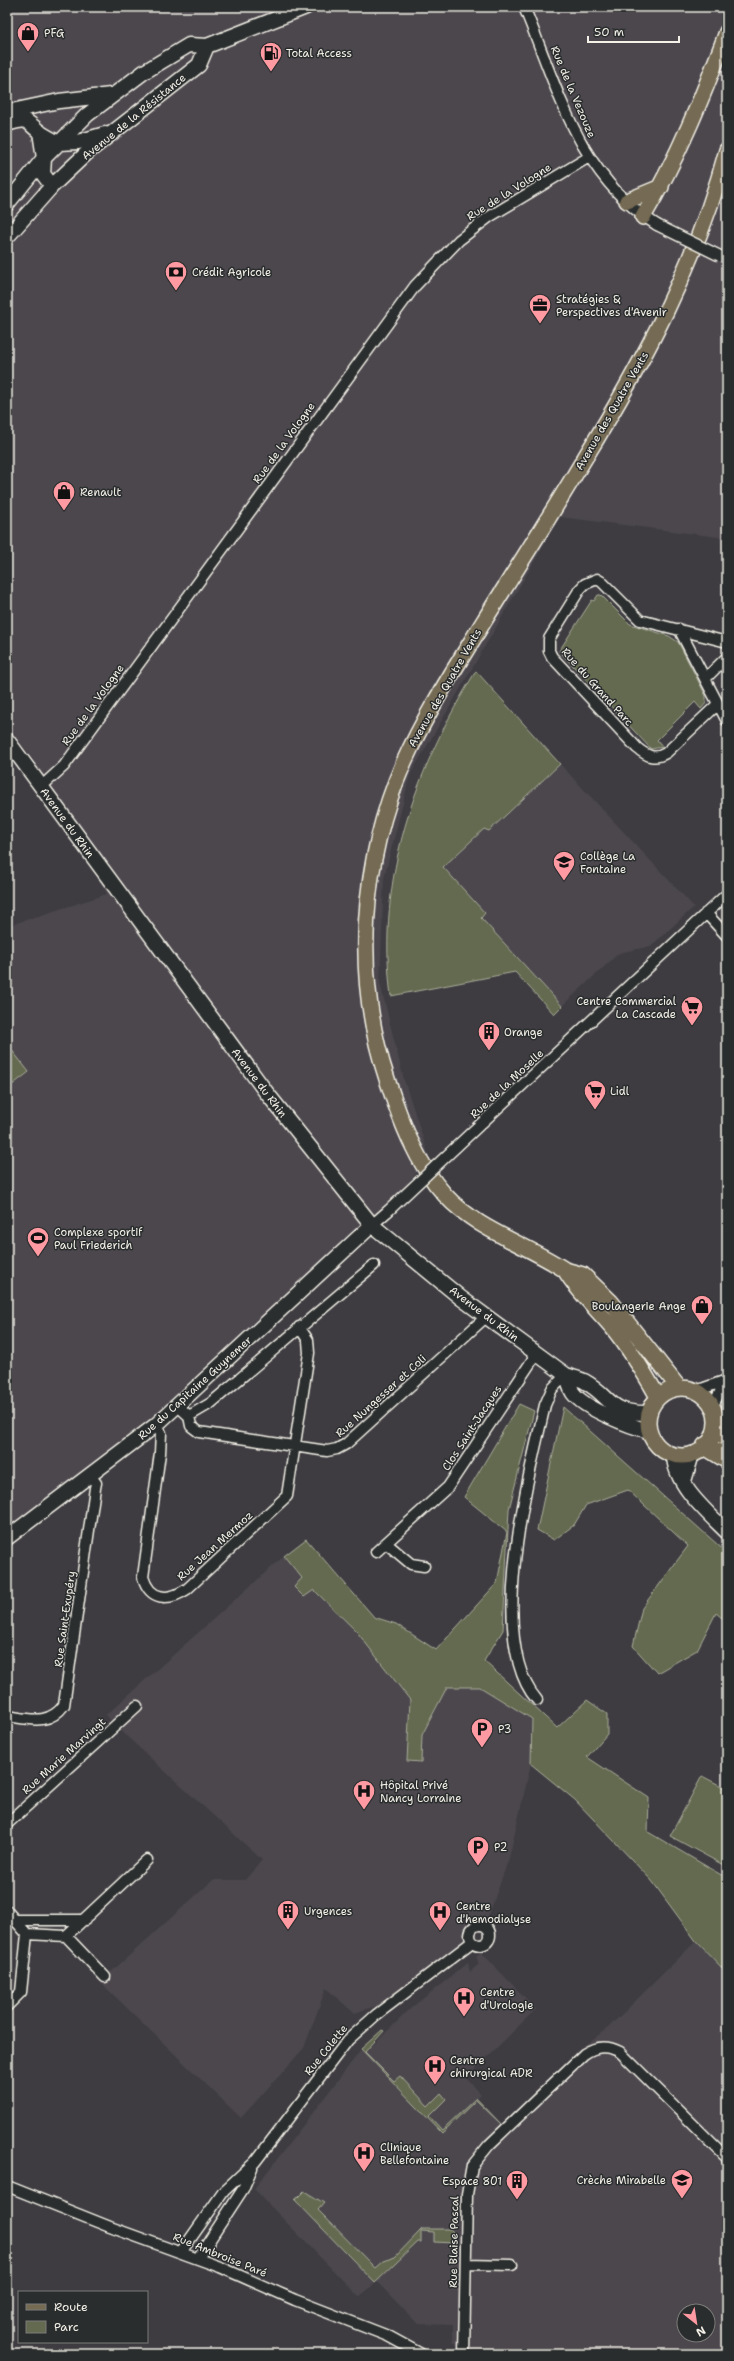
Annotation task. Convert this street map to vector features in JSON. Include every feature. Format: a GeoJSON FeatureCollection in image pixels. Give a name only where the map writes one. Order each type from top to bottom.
{"type":"FeatureCollection","features":[{"type":"Feature","properties":{"kind":"highway"},"geometry":{"type":"LineString","coordinates":[[699,1450],[727,1459]]}},
{"type":"Feature","properties":{"kind":"main road"},"geometry":{"type":"LineString","coordinates":[[7,204],[58,143],[111,95],[144,72],[189,45],[207,46],[306,7]]}},
{"type":"Feature","properties":{"kind":"main road"},"geometry":{"type":"LineString","coordinates":[[643,217],[661,187],[682,143],[727,32]]}},
{"type":"Feature","properties":{"kind":"main road","name":"Avenue de la Résistance"},"geometry":{"type":"LineString","coordinates":[[7,237],[52,186],[113,131],[199,65],[207,46]]}},
{"type":"Feature","properties":{"kind":"main road"},"geometry":{"type":"LineString","coordinates":[[7,112],[59,101],[111,95]]}},
{"type":"Feature","properties":{"kind":"main road"},"geometry":{"type":"LineString","coordinates":[[7,124],[24,120],[31,122],[40,132],[58,143],[84,141],[113,131]]}},
{"type":"Feature","properties":{"kind":"main road"},"geometry":{"type":"LineString","coordinates":[[40,132],[44,158],[44,178],[52,186]]}},
{"type":"Feature","properties":{"kind":"main road","name":"Avenue des Quatre Vents"},"geometry":{"type":"LineString","coordinates":[[679,1388],[611,1302],[583,1275],[565,1270],[467,1216],[442,1192],[415,1148],[394,1099],[374,1032],[369,1001],[366,955],[369,887],[374,858],[386,810],[414,742],[462,656],[584,460],[649,348],[691,258],[712,200],[727,150]]}},
{"type":"Feature","properties":{"kind":"main road"},"geometry":{"type":"LineString","coordinates":[[626,201],[661,187]]}},
{"type":"Feature","properties":{"kind":"main road","name":"Avenue du Rhin"},"geometry":{"type":"LineString","coordinates":[[7,740],[266,1092],[372,1224],[402,1251],[566,1375],[584,1382],[616,1408],[634,1413],[649,1413]]}},
{"type":"Feature","properties":{"kind":"main road","name":"Rue du Capitaine Guynemer"},"geometry":{"type":"LineString","coordinates":[[7,1538],[156,1425],[372,1224]]}},
{"type":"Feature","properties":{"kind":"main road","name":"Avenue des Quatre Vents"},"geometry":{"type":"LineString","coordinates":[[565,1270],[576,1288],[608,1322],[639,1363],[658,1397]]}},
{"type":"Feature","properties":{"kind":"main road"},"geometry":{"type":"LineString","coordinates":[[566,1375],[573,1393],[584,1402],[620,1422],[649,1431]]}},
{"type":"Feature","properties":{"kind":"main road"},"geometry":{"type":"LineString","coordinates":[[679,1388],[696,1391],[703,1395],[712,1407],[721,1434],[699,1450],[674,1455],[658,1446],[649,1431],[649,1413],[658,1397],[672,1389],[679,1388]]}},
{"type":"Feature","properties":{"kind":"main road"},"geometry":{"type":"LineString","coordinates":[[684,1481],[699,1450]]}},
{"type":"Feature","properties":{"kind":"main road"},"geometry":{"type":"LineString","coordinates":[[674,1455],[674,1465],[684,1481],[689,1493],[727,1532]]}},
{"type":"Feature","properties":{"kind":"street","name":"Rue de la Vezouze"},"geometry":{"type":"LineString","coordinates":[[524,7],[566,113],[589,157],[600,174],[643,217],[656,225],[724,257]]}},
{"type":"Feature","properties":{"kind":"street","name":"Rue de la Vologne"},"geometry":{"type":"LineString","coordinates":[[41,787],[64,766],[415,286],[459,240],[489,217],[589,157]]}},
{"type":"Feature","properties":{"kind":"street","name":"Rue du Grand Parc"},"geometry":{"type":"LineString","coordinates":[[718,704],[666,753],[657,757],[645,754],[637,748],[564,670],[549,651],[549,639],[580,589],[585,584],[597,579],[602,582],[640,620],[727,642]]}},
{"type":"Feature","properties":{"kind":"street"},"geometry":{"type":"LineString","coordinates":[[679,629],[727,721]]}},
{"type":"Feature","properties":{"kind":"street"},"geometry":{"type":"LineString","coordinates":[[705,679],[727,656]]}},
{"type":"Feature","properties":{"kind":"street","name":"Rue de la Moselle"},"geometry":{"type":"LineString","coordinates":[[372,1224],[388,1211],[727,894]]}},
{"type":"Feature","properties":{"kind":"street"},"geometry":{"type":"LineString","coordinates":[[706,913],[727,936]]}},
{"type":"Feature","properties":{"kind":"street"},"geometry":{"type":"LineString","coordinates":[[178,1406],[189,1416],[216,1398],[374,1265]]}},
{"type":"Feature","properties":{"kind":"street","name":"Rue Nungesser et Coli"},"geometry":{"type":"LineString","coordinates":[[189,1416],[191,1426],[199,1432],[327,1451],[337,1449],[346,1444],[487,1316]]}},
{"type":"Feature","properties":{"kind":"street","name":"Rue Jean Mermoz"},"geometry":{"type":"LineString","coordinates":[[156,1425],[161,1433],[160,1453],[143,1577],[145,1586],[152,1593],[167,1597],[176,1596],[187,1589],[283,1502],[289,1491],[309,1353],[308,1340],[299,1327]]}},
{"type":"Feature","properties":{"kind":"street","name":"Clos Saint-Jacques"},"geometry":{"type":"LineString","coordinates":[[376,1552],[448,1487],[459,1473],[537,1353]]}},
{"type":"Feature","properties":{"kind":"street"},"geometry":{"type":"LineString","coordinates":[[538,1700],[526,1682],[518,1662],[513,1625],[514,1571],[522,1508],[545,1405],[552,1389],[566,1375]]}},
{"type":"Feature","properties":{"kind":"street"},"geometry":{"type":"LineString","coordinates":[[696,1391],[727,1379]]}},
{"type":"Feature","properties":{"kind":"street"},"geometry":{"type":"LineString","coordinates":[[712,1407],[727,1379]]}},
{"type":"Feature","properties":{"kind":"street","name":"Rue Saint-Exupéry"},"geometry":{"type":"LineString","coordinates":[[7,1716],[40,1720],[48,1719],[55,1716],[64,1705],[96,1483],[90,1476]]}},
{"type":"Feature","properties":{"kind":"street"},"geometry":{"type":"LineString","coordinates":[[386,1543],[411,1564],[424,1566]]}},
{"type":"Feature","properties":{"kind":"street","name":"Rue Marie Marvingt"},"geometry":{"type":"LineString","coordinates":[[7,1824],[137,1706]]}},
{"type":"Feature","properties":{"kind":"street"},"geometry":{"type":"LineString","coordinates":[[28,1934],[66,1936],[85,1920],[147,1860]]}},
{"type":"Feature","properties":{"kind":"street"},"geometry":{"type":"LineString","coordinates":[[7,1911],[17,1920],[28,1934],[21,1992],[7,2006]]}},
{"type":"Feature","properties":{"kind":"street"},"geometry":{"type":"LineString","coordinates":[[17,1920],[85,1920]]}},
{"type":"Feature","properties":{"kind":"street"},"geometry":{"type":"LineString","coordinates":[[66,1936],[105,1977]]}},
{"type":"Feature","properties":{"kind":"street","name":"Rue Colette"},"geometry":{"type":"LineString","coordinates":[[181,2252],[224,2191],[255,2162],[348,2040],[376,2015],[472,1942]]}},
{"type":"Feature","properties":{"kind":"street","name":"Rue Blaise Pascal"},"geometry":{"type":"LineString","coordinates":[[464,2354],[466,2194],[472,2166],[516,2119],[584,2054],[593,2049],[606,2047],[620,2052],[727,2158]]}},
{"type":"Feature","properties":{"kind":"street","name":"Rue Colette"},"geometry":{"type":"LineString","coordinates":[[198,2258],[243,2189],[255,2162]]}},
{"type":"Feature","properties":{"kind":"street","name":"Rue Ambroise Paré"},"geometry":{"type":"LineString","coordinates":[[7,2186],[198,2258],[388,2336],[421,2354]]}},
{"type":"Feature","properties":{"kind":"street"},"geometry":{"type":"LineString","coordinates":[[466,2264],[512,2266]]}},
{"type":"Feature","properties":{"kind":"shaded area"},"geometry":{"type":"Polygon","coordinates":[[[7,7],[727,7],[727,538],[560,517],[410,775],[384,878],[380,983],[404,1080],[429,1156],[373,1231],[162,1429],[7,1541],[7,926],[107,894],[32,758],[7,725],[7,7]]]}},
{"type":"Feature","properties":{"kind":"shaded area","name":"Collège La Fontaine"},"geometry":{"type":"Polygon","coordinates":[[[560,764],[694,907],[651,946],[619,953],[562,1006],[481,918],[485,913],[443,867],[485,828],[489,831],[560,764]]]}},
{"type":"Feature","properties":{"kind":"shaded area","name":"Hôpital Privé Nancy Lorraine"},"geometry":{"type":"Polygon","coordinates":[[[284,1556],[302,1578],[357,1632],[410,1700],[407,1761],[421,1762],[422,1735],[447,1687],[480,1686],[532,1719],[531,1764],[509,1858],[486,1923],[382,2004],[354,2013],[326,1988],[304,2048],[241,2118],[100,1982],[213,1880],[245,1880],[262,1860],[123,1733],[106,1715],[284,1556]]]}},
{"type":"Feature","properties":{"kind":"shaded area"},"geometry":{"type":"Polygon","coordinates":[[[696,1941],[727,1973],[727,2354],[466,2354],[453,2341],[453,2325],[418,2324],[377,2282],[359,2297],[254,2189],[361,2050],[365,2053],[411,2008],[468,1963],[470,1972],[479,1964],[476,1956],[481,1952],[536,2009],[466,2078],[481,2094],[476,2099],[501,2125],[576,2052],[609,2027],[696,1941]]]}},
{"type":"Feature","properties":{"kind":"green space"},"geometry":{"type":"Polygon","coordinates":[[[598,595],[601,595],[630,624],[669,636],[678,642],[706,696],[706,703],[701,709],[695,702],[657,740],[663,747],[651,749],[559,651],[592,600],[594,601],[598,595]]]}},
{"type":"Feature","properties":{"kind":"green space"},"geometry":{"type":"Polygon","coordinates":[[[476,671],[560,764],[489,831],[484,829],[443,867],[485,913],[481,918],[562,1006],[554,1014],[515,972],[391,996],[388,952],[389,910],[395,868],[405,826],[418,786],[435,747],[454,708],[476,671]]]}},
{"type":"Feature","properties":{"kind":"green space"},"geometry":{"type":"Polygon","coordinates":[[[7,1044],[29,1072],[7,1089],[7,1044]]]}},
{"type":"Feature","properties":{"kind":"green space"},"geometry":{"type":"Polygon","coordinates":[[[519,1404],[534,1411],[509,1509],[503,1630],[484,1661],[557,1728],[587,1700],[607,1714],[607,1734],[587,1757],[649,1798],[648,1832],[723,1876],[727,1882],[727,1973],[696,1941],[652,1881],[575,1800],[531,1764],[532,1719],[480,1687],[447,1687],[422,1735],[421,1762],[407,1761],[410,1700],[357,1632],[314,1590],[304,1597],[294,1587],[302,1578],[284,1556],[306,1539],[374,1617],[396,1624],[436,1650],[497,1583],[507,1532],[464,1497],[519,1404]]]}},
{"type":"Feature","properties":{"kind":"green space"},"geometry":{"type":"Polygon","coordinates":[[[563,1407],[727,1553],[727,1622],[716,1613],[697,1650],[657,1673],[633,1646],[642,1608],[688,1546],[628,1490],[586,1505],[574,1525],[554,1540],[537,1530],[563,1407]]]}},
{"type":"Feature","properties":{"kind":"green space"},"geometry":{"type":"Polygon","coordinates":[[[702,1776],[727,1789],[727,1867],[670,1836],[702,1776]]]}},
{"type":"Feature","properties":{"kind":"green space"},"geometry":{"type":"Polygon","coordinates":[[[382,2030],[384,2031],[365,2052],[394,2081],[400,2076],[428,2106],[441,2093],[446,2099],[429,2116],[442,2130],[476,2098],[502,2125],[476,2100],[442,2133],[361,2049],[382,2030]]]}},
{"type":"Feature","properties":{"kind":"green space"},"geometry":{"type":"Polygon","coordinates":[[[304,2191],[324,2203],[318,2210],[375,2268],[383,2261],[395,2257],[422,2229],[450,2229],[454,2233],[454,2243],[434,2242],[434,2232],[421,2231],[421,2242],[418,2242],[375,2283],[295,2200],[304,2191]]]}},
{"type":"Feature","properties":{"kind":"place","name":"PFG"},"geometry":{"type":"Point","coordinates":[28,52]}},
{"type":"Feature","properties":{"kind":"place","name":"Total Access"},"geometry":{"type":"Point","coordinates":[271,72]}},
{"type":"Feature","properties":{"kind":"place","name":"Crédit Agricole"},"geometry":{"type":"Point","coordinates":[176,292]}},
{"type":"Feature","properties":{"kind":"place","name":"Stratégies & Perspectives d'Avenir"},"geometry":{"type":"Point","coordinates":[540,324]}},
{"type":"Feature","properties":{"kind":"place","name":"Renault"},"geometry":{"type":"Point","coordinates":[64,512]}},
{"type":"Feature","properties":{"kind":"place","name":"Collège La Fontaine"},"geometry":{"type":"Point","coordinates":[564,882]}},
{"type":"Feature","properties":{"kind":"place","name":"Centre Commercial La Cascade"},"geometry":{"type":"Point","coordinates":[692,1026]}},
{"type":"Feature","properties":{"kind":"place","name":"Orange"},"geometry":{"type":"Point","coordinates":[489,1052]}},
{"type":"Feature","properties":{"kind":"place","name":"Lidl"},"geometry":{"type":"Point","coordinates":[595,1110]}},
{"type":"Feature","properties":{"kind":"place","name":"Complexe sportif Paul Friederich"},"geometry":{"type":"Point","coordinates":[38,1258]}},
{"type":"Feature","properties":{"kind":"place","name":"Boulangerie Ange"},"geometry":{"type":"Point","coordinates":[702,1326]}},
{"type":"Feature","properties":{"kind":"place","name":"P3"},"geometry":{"type":"Point","coordinates":[482,1748]}},
{"type":"Feature","properties":{"kind":"place","name":"Hôpital Privé Nancy Lorraine"},"geometry":{"type":"Point","coordinates":[364,1810]}},
{"type":"Feature","properties":{"kind":"place","name":"P2"},"geometry":{"type":"Point","coordinates":[478,1866]}},
{"type":"Feature","properties":{"kind":"place","name":"Urgences"},"geometry":{"type":"Point","coordinates":[288,1930]}},
{"type":"Feature","properties":{"kind":"place","name":"Centre d'hemodialyse"},"geometry":{"type":"Point","coordinates":[440,1932]}},
{"type":"Feature","properties":{"kind":"place","name":"Centre d'Urologie"},"geometry":{"type":"Point","coordinates":[464,2018]}},
{"type":"Feature","properties":{"kind":"place","name":"Centre chirurgical ADR"},"geometry":{"type":"Point","coordinates":[435,2086]}},
{"type":"Feature","properties":{"kind":"place","name":"Clinique Bellefontaine"},"geometry":{"type":"Point","coordinates":[364,2172]}},
{"type":"Feature","properties":{"kind":"place","name":"Espace 801"},"geometry":{"type":"Point","coordinates":[517,2200]}},
{"type":"Feature","properties":{"kind":"place","name":"Crèche Mirabelle"},"geometry":{"type":"Point","coordinates":[682,2200]}}]}
